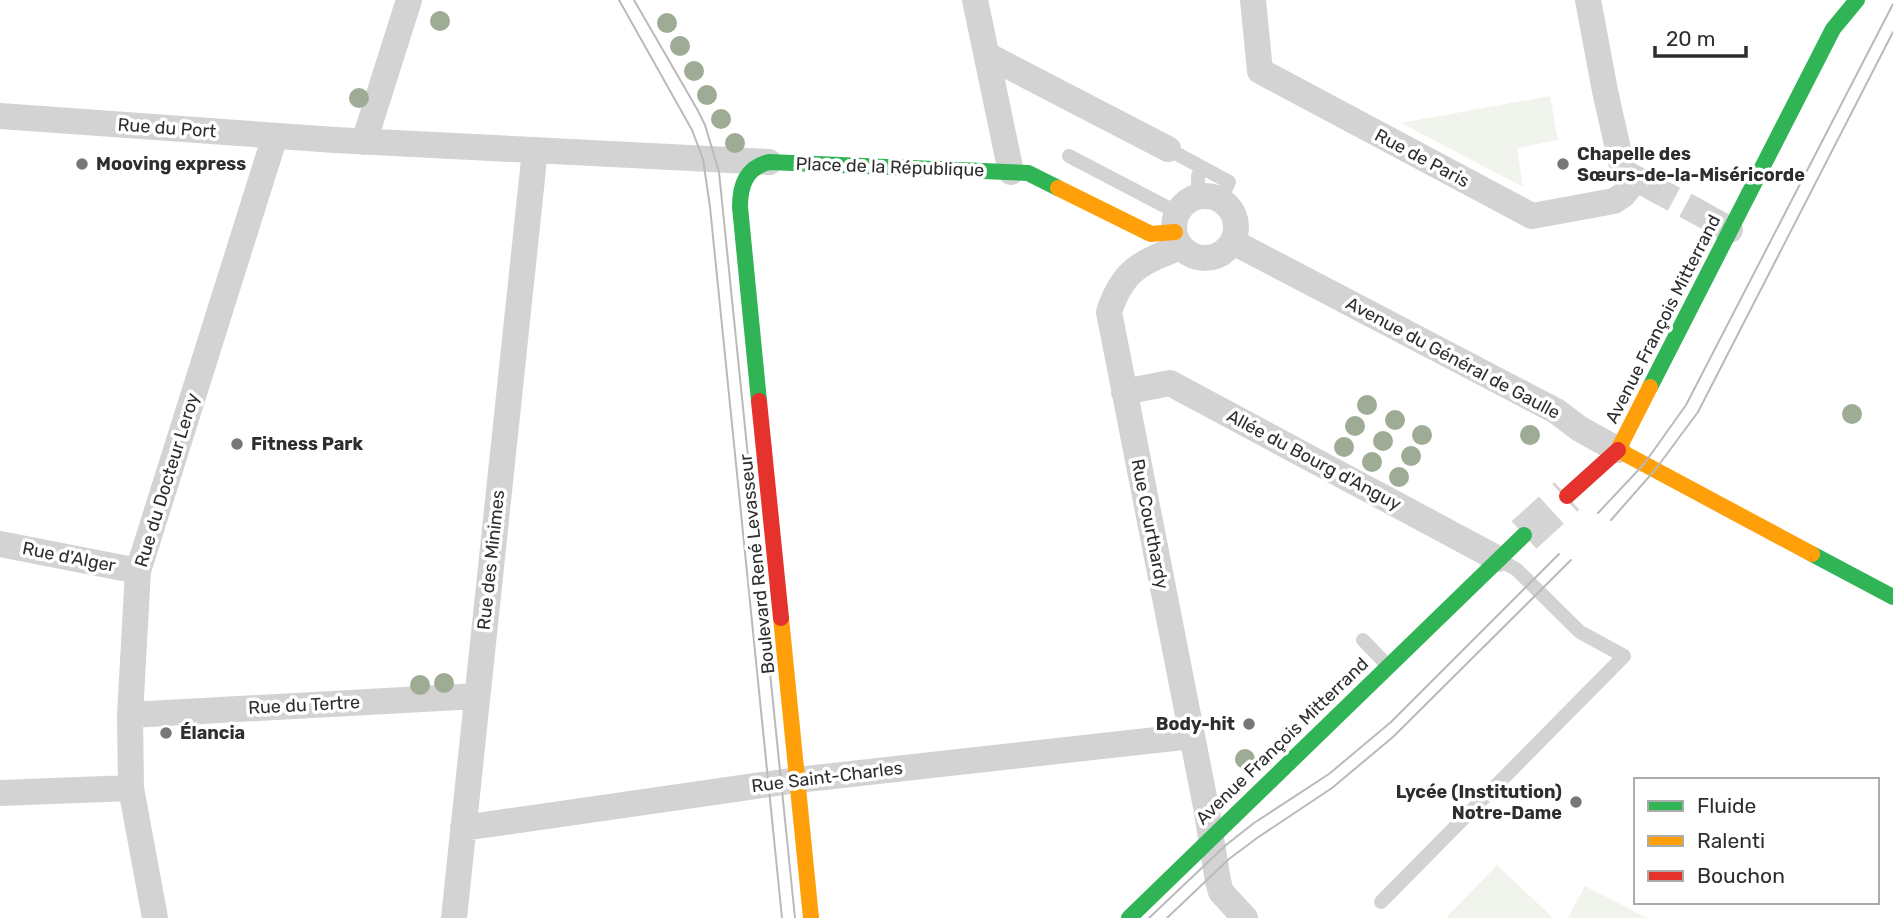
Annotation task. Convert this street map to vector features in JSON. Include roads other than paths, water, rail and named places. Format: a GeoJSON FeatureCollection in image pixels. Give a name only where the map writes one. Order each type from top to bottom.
{"type":"FeatureCollection","features":[{"type":"Feature","properties":{"kind":"main road","name":"Avenue François Mitterrand"},"geometry":{"type":"LineString","coordinates":[[1567,496],[1618,450],[1847,4]]}},
{"type":"Feature","properties":{"kind":"main road","name":"Place de la République"},"geometry":{"type":"LineString","coordinates":[[769,162],[1020,172]]}},
{"type":"Feature","properties":{"kind":"main road","name":"Boulevard René Levasseur"},"geometry":{"type":"LineString","coordinates":[[769,162],[756,166],[746,175],[740,190],[740,206],[811,918]]}},
{"type":"Feature","properties":{"kind":"main road"},"geometry":{"type":"LineString","coordinates":[[1020,172],[1151,234],[1190,218]]}},
{"type":"Feature","properties":{"kind":"main road","name":"Avenue du Général de Gaulle"},"geometry":{"type":"LineString","coordinates":[[1618,450],[1893,597]]}},
{"type":"Feature","properties":{"kind":"main road","name":"Avenue François Mitterrand"},"geometry":{"type":"LineString","coordinates":[[1129,918],[1524,535]]}},
{"type":"Feature","properties":{"kind":"street"},"geometry":{"type":"LineString","coordinates":[[364,142],[409,0]]}},
{"type":"Feature","properties":{"kind":"street","name":"Place de la République"},"geometry":{"type":"LineString","coordinates":[[975,0],[986,55],[1020,172]]}},
{"type":"Feature","properties":{"kind":"street","name":"Rue de Paris"},"geometry":{"type":"LineString","coordinates":[[1253,0],[1260,71],[1532,216],[1614,201],[1643,183],[1627,174],[1622,162],[1588,0]]}},
{"type":"Feature","properties":{"kind":"street"},"geometry":{"type":"LineString","coordinates":[[986,55],[1167,149]]}},
{"type":"Feature","properties":{"kind":"street","name":"Rue du Port"},"geometry":{"type":"LineString","coordinates":[[0,116],[335,140]]}},
{"type":"Feature","properties":{"kind":"street","name":"Rue du Docteur Leroy"},"geometry":{"type":"LineString","coordinates":[[155,918],[131,788],[130,715],[138,571],[275,136]]}},
{"type":"Feature","properties":{"kind":"street","name":"Place de la République"},"geometry":{"type":"LineString","coordinates":[[335,140],[769,162]]}},
{"type":"Feature","properties":{"kind":"street","name":"Rue des Minimes"},"geometry":{"type":"LineString","coordinates":[[454,918],[535,150]]}},
{"type":"Feature","properties":{"kind":"street"},"geometry":{"type":"LineString","coordinates":[[1229,207],[1236,219],[1233,242],[1224,252],[1210,258],[1196,257],[1190,218],[1229,207]]}},
{"type":"Feature","properties":{"kind":"street"},"geometry":{"type":"LineString","coordinates":[[1698,212],[1730,230]]}},
{"type":"Feature","properties":{"kind":"street","name":"Rue Courthardy"},"geometry":{"type":"LineString","coordinates":[[1190,218],[1123,282],[1109,312],[1222,892],[1245,918]]}},
{"type":"Feature","properties":{"kind":"street","name":"Avenue du Général de Gaulle"},"geometry":{"type":"LineString","coordinates":[[1233,242],[1556,411],[1580,429],[1618,450]]}},
{"type":"Feature","properties":{"kind":"street","name":"Allée du Bourg d'Anguy"},"geometry":{"type":"LineString","coordinates":[[1125,392],[1170,383],[1498,559]]}},
{"type":"Feature","properties":{"kind":"street","name":"Rue d'Alger"},"geometry":{"type":"LineString","coordinates":[[0,544],[138,571]]}},
{"type":"Feature","properties":{"kind":"street","name":"Rue du Tertre"},"geometry":{"type":"LineString","coordinates":[[130,715],[477,696]]}},
{"type":"Feature","properties":{"kind":"street","name":"Rue Saint-Charles"},"geometry":{"type":"LineString","coordinates":[[463,828],[797,779],[1192,736]]}},
{"type":"Feature","properties":{"kind":"street"},"geometry":{"type":"LineString","coordinates":[[0,793],[131,788]]}},
{"type":"Feature","properties":{"kind":"lane"},"geometry":{"type":"LineString","coordinates":[[1167,149],[1229,182],[1190,218]]}},
{"type":"Feature","properties":{"kind":"lane"},"geometry":{"type":"LineString","coordinates":[[1069,156],[1190,218]]}},
{"type":"Feature","properties":{"kind":"lane"},"geometry":{"type":"LineString","coordinates":[[1190,218],[1202,168]]}},
{"type":"Feature","properties":{"kind":"lane"},"geometry":{"type":"LineString","coordinates":[[1381,902],[1624,656],[1580,632],[1516,569],[1498,559]]}},
{"type":"Feature","properties":{"kind":"lane"},"geometry":{"type":"LineString","coordinates":[[1363,640],[1388,666]]}},
{"type":"Feature","properties":{"kind":"tunnel"},"geometry":{"type":"LineString","coordinates":[[1651,187],[1698,212]]}},
{"type":"Feature","properties":{"kind":"tunnel"},"geometry":{"type":"LineString","coordinates":[[1524,535],[1567,496]]}},
{"type":"Feature","properties":{"kind":"tram line"},"geometry":{"type":"LineString","coordinates":[[619,0],[692,130],[703,159],[782,918]]}},
{"type":"Feature","properties":{"kind":"tram line"},"geometry":{"type":"LineString","coordinates":[[634,0],[705,125],[719,172],[795,918]]}},
{"type":"Feature","properties":{"kind":"tram line"},"geometry":{"type":"LineString","coordinates":[[1598,513],[1644,464],[1686,405],[1893,4]]}},
{"type":"Feature","properties":{"kind":"tram line"},"geometry":{"type":"LineString","coordinates":[[1611,520],[1655,470],[1698,412],[1893,32]]}},
{"type":"Feature","properties":{"kind":"tram line"},"geometry":{"type":"LineString","coordinates":[[1149,918],[1226,845],[1254,823],[1329,774],[1391,722],[1559,554]]}},
{"type":"Feature","properties":{"kind":"tram line"},"geometry":{"type":"LineString","coordinates":[[1167,918],[1229,859],[1332,788],[1393,737],[1571,560]]}},
{"type":"Feature","properties":{"kind":"place","name":"Mooving express"},"geometry":{"type":"Point","coordinates":[82,164]}},
{"type":"Feature","properties":{"kind":"place","name":"Chapelle des Sœurs-de-la-Miséricorde"},"geometry":{"type":"Point","coordinates":[1563,164]}},
{"type":"Feature","properties":{"kind":"place","name":"Fitness Park"},"geometry":{"type":"Point","coordinates":[237,444]}},
{"type":"Feature","properties":{"kind":"place","name":"Body-hit"},"geometry":{"type":"Point","coordinates":[1249,724]}},
{"type":"Feature","properties":{"kind":"place","name":"Élancia"},"geometry":{"type":"Point","coordinates":[166,733]}},
{"type":"Feature","properties":{"kind":"place","name":"Lycée (Institution) Notre-Dame"},"geometry":{"type":"Point","coordinates":[1576,802]}}]}
